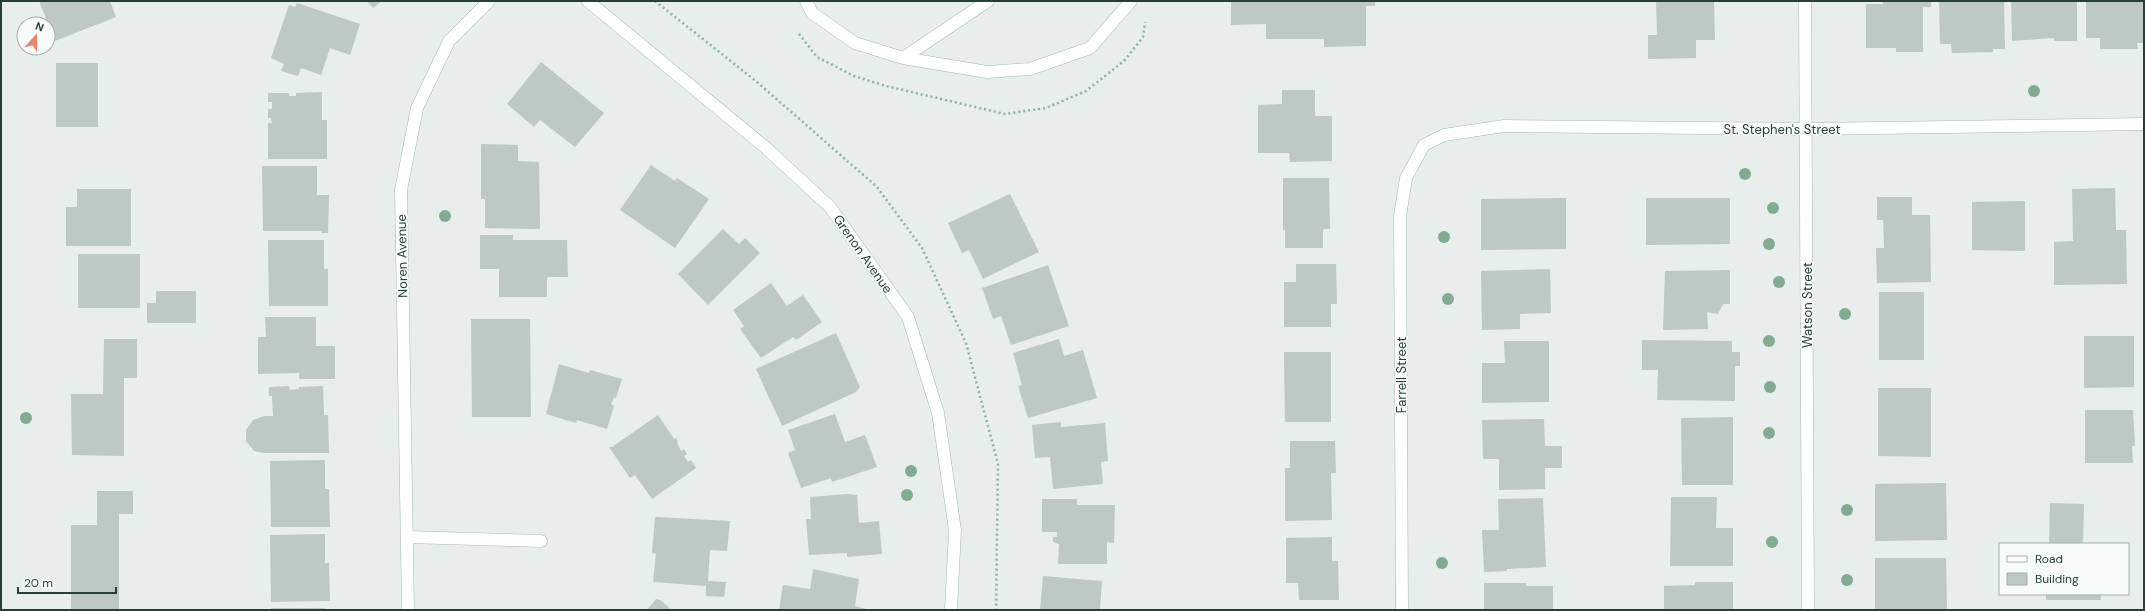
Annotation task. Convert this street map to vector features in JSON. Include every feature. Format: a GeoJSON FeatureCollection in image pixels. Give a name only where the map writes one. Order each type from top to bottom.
{"type":"FeatureCollection","features":[{"type":"Feature","properties":{"kind":"street","name":"Noren Avenue"},"geometry":{"type":"LineString","coordinates":[[408,610],[401,190],[417,108],[449,41],[489,1]]}},
{"type":"Feature","properties":{"kind":"street","name":"Grenon Avenue"},"geometry":{"type":"LineString","coordinates":[[588,1],[765,148],[830,207],[908,317],[938,413],[941,429],[955,530],[951,610]]}},
{"type":"Feature","properties":{"kind":"street"},"geometry":{"type":"LineString","coordinates":[[806,1],[812,13],[854,43],[903,58],[987,72],[1030,69],[1090,48],[1131,1]]}},
{"type":"Feature","properties":{"kind":"street"},"geometry":{"type":"LineString","coordinates":[[903,58],[988,1]]}},
{"type":"Feature","properties":{"kind":"street","name":"Watson Street"},"geometry":{"type":"LineString","coordinates":[[1805,1],[1807,129],[1808,610]]}},
{"type":"Feature","properties":{"kind":"street","name":"St. Stephen's Street"},"geometry":{"type":"LineString","coordinates":[[1424,145],[1444,135],[1504,126],[1807,129],[2144,124]]}},
{"type":"Feature","properties":{"kind":"street","name":"Farrell Street"},"geometry":{"type":"LineString","coordinates":[[1402,610],[1400,216],[1406,178],[1424,145]]}},
{"type":"Feature","properties":{"kind":"street"},"geometry":{"type":"LineString","coordinates":[[407,537],[541,541]]}},
{"type":"Feature","properties":{"kind":"building"},"geometry":{"type":"Polygon","coordinates":[[[39,1],[110,1],[116,17],[56,41],[56,16],[45,16],[39,1]]]}},
{"type":"Feature","properties":{"kind":"building"},"geometry":{"type":"Polygon","coordinates":[[[367,1],[382,1],[373,8],[367,1]]]}},
{"type":"Feature","properties":{"kind":"building"},"geometry":{"type":"Polygon","coordinates":[[[1231,1],[1375,1],[1375,6],[1366,6],[1366,46],[1324,47],[1324,39],[1266,39],[1266,24],[1231,25],[1231,1]]]}},
{"type":"Feature","properties":{"kind":"building"},"geometry":{"type":"Polygon","coordinates":[[[1656,1],[1714,1],[1715,40],[1696,40],[1696,58],[1648,59],[1648,35],[1657,35],[1656,1]]]}},
{"type":"Feature","properties":{"kind":"building"},"geometry":{"type":"Polygon","coordinates":[[[1883,1],[1931,1],[1931,7],[1923,7],[1923,52],[1896,52],[1896,48],[1866,48],[1866,4],[1883,4],[1883,1]]]}},
{"type":"Feature","properties":{"kind":"building"},"geometry":{"type":"Polygon","coordinates":[[[1939,1],[2004,1],[2005,49],[1993,49],[1993,52],[1952,53],[1951,44],[1940,44],[1939,1]]]}},
{"type":"Feature","properties":{"kind":"building"},"geometry":{"type":"Polygon","coordinates":[[[2011,1],[2077,1],[2077,41],[2054,41],[2054,38],[2012,41],[2011,1]]]}},
{"type":"Feature","properties":{"kind":"building"},"geometry":{"type":"Polygon","coordinates":[[[2086,1],[2144,1],[2144,43],[2137,43],[2138,49],[2100,49],[2100,38],[2086,38],[2086,1]]]}},
{"type":"Feature","properties":{"kind":"building"},"geometry":{"type":"Polygon","coordinates":[[[297,3],[360,24],[350,55],[330,48],[321,75],[301,68],[298,76],[281,71],[284,64],[271,58],[289,5],[295,7],[297,3]]]}},
{"type":"Feature","properties":{"kind":"building"},"geometry":{"type":"Polygon","coordinates":[[[541,62],[604,113],[575,147],[540,120],[534,127],[507,104],[541,62]]]}},
{"type":"Feature","properties":{"kind":"building"},"geometry":{"type":"Polygon","coordinates":[[[56,63],[98,63],[98,127],[56,127],[56,63]]]}},
{"type":"Feature","properties":{"kind":"building"},"geometry":{"type":"Polygon","coordinates":[[[1282,90],[1315,90],[1315,116],[1332,116],[1332,161],[1290,162],[1289,153],[1258,153],[1258,105],[1282,104],[1282,90]]]}},
{"type":"Feature","properties":{"kind":"building"},"geometry":{"type":"Polygon","coordinates":[[[322,92],[322,120],[327,120],[327,159],[268,159],[268,123],[272,123],[271,118],[268,118],[268,109],[272,109],[272,102],[268,102],[268,93],[289,93],[289,96],[296,96],[296,93],[322,92]]]}},
{"type":"Feature","properties":{"kind":"building"},"geometry":{"type":"Polygon","coordinates":[[[481,144],[518,145],[518,161],[539,162],[540,229],[485,228],[485,199],[481,199],[481,144]]]}},
{"type":"Feature","properties":{"kind":"building"},"geometry":{"type":"Polygon","coordinates":[[[651,165],[675,181],[677,178],[709,199],[675,248],[620,210],[651,165]]]}},
{"type":"Feature","properties":{"kind":"building"},"geometry":{"type":"Polygon","coordinates":[[[262,166],[317,166],[317,195],[329,195],[328,233],[321,233],[322,231],[263,231],[262,166]]]}},
{"type":"Feature","properties":{"kind":"building"},"geometry":{"type":"Polygon","coordinates":[[[1283,178],[1329,178],[1330,229],[1323,229],[1323,248],[1285,248],[1285,230],[1283,230],[1283,178]]]}},
{"type":"Feature","properties":{"kind":"building"},"geometry":{"type":"Polygon","coordinates":[[[2115,188],[2116,230],[2126,230],[2127,284],[2054,285],[2054,242],[2073,241],[2072,189],[2115,188]]]}},
{"type":"Feature","properties":{"kind":"building"},"geometry":{"type":"Polygon","coordinates":[[[77,189],[131,189],[131,246],[66,246],[66,207],[77,207],[77,189]]]}},
{"type":"Feature","properties":{"kind":"building"},"geometry":{"type":"Polygon","coordinates":[[[1010,194],[1039,252],[983,279],[969,250],[962,253],[948,223],[1010,194]]]}},
{"type":"Feature","properties":{"kind":"building"},"geometry":{"type":"Polygon","coordinates":[[[1877,197],[1912,197],[1912,215],[1930,215],[1931,282],[1877,283],[1876,248],[1884,248],[1883,220],[1877,220],[1877,197]]]}},
{"type":"Feature","properties":{"kind":"building"},"geometry":{"type":"Polygon","coordinates":[[[1566,198],[1566,249],[1481,250],[1481,199],[1566,198]]]}},
{"type":"Feature","properties":{"kind":"building"},"geometry":{"type":"Polygon","coordinates":[[[1646,198],[1730,198],[1730,244],[1646,245],[1646,198]]]}},
{"type":"Feature","properties":{"kind":"building"},"geometry":{"type":"Polygon","coordinates":[[[2025,201],[2025,251],[1972,250],[1972,202],[2025,201]]]}},
{"type":"Feature","properties":{"kind":"building"},"geometry":{"type":"Polygon","coordinates":[[[723,229],[739,244],[745,238],[760,253],[708,305],[678,274],[723,229]]]}},
{"type":"Feature","properties":{"kind":"building"},"geometry":{"type":"Polygon","coordinates":[[[480,235],[513,235],[513,240],[567,240],[568,277],[547,277],[547,297],[499,297],[499,269],[480,269],[480,235]]]}},
{"type":"Feature","properties":{"kind":"building"},"geometry":{"type":"Polygon","coordinates":[[[268,240],[324,240],[324,269],[328,269],[328,306],[269,306],[268,240]]]}},
{"type":"Feature","properties":{"kind":"building"},"geometry":{"type":"Polygon","coordinates":[[[78,254],[140,254],[140,308],[78,308],[78,254]]]}},
{"type":"Feature","properties":{"kind":"building"},"geometry":{"type":"Polygon","coordinates":[[[1296,264],[1336,264],[1337,304],[1331,304],[1331,327],[1284,327],[1284,282],[1296,282],[1296,264]]]}},
{"type":"Feature","properties":{"kind":"building"},"geometry":{"type":"Polygon","coordinates":[[[1048,265],[1069,326],[1011,345],[1001,316],[993,319],[982,288],[1048,265]]]}},
{"type":"Feature","properties":{"kind":"building"},"geometry":{"type":"Polygon","coordinates":[[[1550,269],[1551,313],[1520,314],[1520,329],[1482,330],[1481,271],[1550,269]]]}},
{"type":"Feature","properties":{"kind":"building"},"geometry":{"type":"Polygon","coordinates":[[[1730,270],[1730,304],[1723,304],[1718,314],[1707,312],[1708,329],[1663,330],[1665,271],[1730,270]]]}},
{"type":"Feature","properties":{"kind":"building"},"geometry":{"type":"Polygon","coordinates":[[[771,283],[787,306],[803,295],[822,322],[796,340],[793,337],[761,358],[740,329],[744,326],[733,310],[771,283]]]}},
{"type":"Feature","properties":{"kind":"building"},"geometry":{"type":"Polygon","coordinates":[[[156,291],[196,291],[196,323],[147,323],[147,303],[156,303],[156,291]]]}},
{"type":"Feature","properties":{"kind":"building"},"geometry":{"type":"Polygon","coordinates":[[[1879,292],[1924,292],[1924,360],[1879,360],[1879,292]]]}},
{"type":"Feature","properties":{"kind":"building"},"geometry":{"type":"Polygon","coordinates":[[[265,317],[316,317],[316,346],[335,346],[335,379],[299,379],[299,373],[258,374],[258,337],[266,337],[265,317]]]}},
{"type":"Feature","properties":{"kind":"building"},"geometry":{"type":"Polygon","coordinates":[[[471,319],[530,319],[531,417],[472,417],[471,319]]]}},
{"type":"Feature","properties":{"kind":"building"},"geometry":{"type":"Polygon","coordinates":[[[836,333],[860,387],[856,392],[782,426],[756,369],[836,333]]]}},
{"type":"Feature","properties":{"kind":"building"},"geometry":{"type":"Polygon","coordinates":[[[2084,336],[2134,336],[2134,387],[2084,388],[2084,336]]]}},
{"type":"Feature","properties":{"kind":"building"},"geometry":{"type":"Polygon","coordinates":[[[104,339],[137,339],[137,378],[124,378],[124,456],[72,455],[71,394],[103,394],[104,339]]]}},
{"type":"Feature","properties":{"kind":"building"},"geometry":{"type":"Polygon","coordinates":[[[1059,339],[1064,356],[1083,350],[1097,398],[1028,418],[1018,386],[1022,385],[1013,353],[1059,339]]]}},
{"type":"Feature","properties":{"kind":"building"},"geometry":{"type":"Polygon","coordinates":[[[1642,340],[1732,341],[1732,352],[1740,352],[1740,366],[1735,366],[1735,401],[1657,400],[1658,370],[1642,370],[1642,340]]]}},
{"type":"Feature","properties":{"kind":"building"},"geometry":{"type":"Polygon","coordinates":[[[1504,341],[1549,341],[1549,402],[1482,403],[1482,363],[1505,363],[1504,341]]]}},
{"type":"Feature","properties":{"kind":"building"},"geometry":{"type":"Polygon","coordinates":[[[1284,352],[1331,352],[1331,422],[1285,422],[1284,352]]]}},
{"type":"Feature","properties":{"kind":"building"},"geometry":{"type":"Polygon","coordinates":[[[559,364],[589,373],[590,370],[622,379],[616,398],[614,397],[611,404],[614,406],[607,429],[577,420],[576,423],[546,414],[559,364]]]}},
{"type":"Feature","properties":{"kind":"building"},"geometry":{"type":"Polygon","coordinates":[[[289,386],[290,390],[299,389],[299,387],[323,386],[324,415],[328,415],[329,453],[264,453],[254,451],[246,441],[246,430],[253,420],[264,416],[273,416],[272,396],[269,396],[269,387],[289,386]]]}},
{"type":"Feature","properties":{"kind":"building"},"geometry":{"type":"Polygon","coordinates":[[[1878,388],[1931,388],[1931,457],[1878,456],[1878,388]]]}},
{"type":"Feature","properties":{"kind":"building"},"geometry":{"type":"Polygon","coordinates":[[[2085,410],[2133,410],[2135,446],[2132,446],[2133,463],[2085,463],[2085,410]]]}},
{"type":"Feature","properties":{"kind":"building"},"geometry":{"type":"Polygon","coordinates":[[[835,414],[845,442],[865,435],[877,467],[832,482],[831,478],[801,488],[788,453],[795,450],[788,430],[835,414]]]}},
{"type":"Feature","properties":{"kind":"building"},"geometry":{"type":"Polygon","coordinates":[[[658,415],[674,439],[676,438],[681,451],[684,449],[687,454],[684,456],[688,462],[691,460],[696,468],[652,499],[635,475],[630,478],[609,447],[612,447],[658,415]]]}},
{"type":"Feature","properties":{"kind":"building"},"geometry":{"type":"Polygon","coordinates":[[[1733,417],[1733,485],[1682,485],[1681,418],[1733,417]]]}},
{"type":"Feature","properties":{"kind":"building"},"geometry":{"type":"Polygon","coordinates":[[[1544,419],[1545,446],[1562,446],[1562,468],[1545,468],[1545,489],[1499,490],[1499,459],[1483,459],[1482,420],[1544,419]]]}},
{"type":"Feature","properties":{"kind":"building"},"geometry":{"type":"Polygon","coordinates":[[[1061,422],[1061,427],[1105,423],[1108,461],[1101,462],[1103,484],[1053,489],[1050,457],[1035,458],[1032,425],[1061,422]]]}},
{"type":"Feature","properties":{"kind":"building"},"geometry":{"type":"Polygon","coordinates":[[[1290,441],[1335,441],[1336,473],[1331,473],[1332,520],[1285,521],[1285,468],[1290,468],[1290,441]]]}},
{"type":"Feature","properties":{"kind":"building"},"geometry":{"type":"Polygon","coordinates":[[[325,460],[325,489],[329,489],[330,527],[271,527],[270,461],[325,460]]]}},
{"type":"Feature","properties":{"kind":"building"},"geometry":{"type":"Polygon","coordinates":[[[1946,483],[1947,540],[1875,541],[1875,484],[1946,483]]]}},
{"type":"Feature","properties":{"kind":"building"},"geometry":{"type":"Polygon","coordinates":[[[97,491],[133,491],[133,514],[119,514],[119,610],[71,610],[71,525],[97,525],[97,491]]]}},
{"type":"Feature","properties":{"kind":"building"},"geometry":{"type":"Polygon","coordinates":[[[847,494],[857,495],[859,523],[879,521],[882,554],[847,557],[847,553],[809,555],[806,519],[811,519],[810,497],[847,494]]]}},
{"type":"Feature","properties":{"kind":"building"},"geometry":{"type":"Polygon","coordinates":[[[1671,497],[1717,497],[1716,528],[1733,528],[1733,566],[1670,566],[1671,497]]]}},
{"type":"Feature","properties":{"kind":"building"},"geometry":{"type":"Polygon","coordinates":[[[1543,498],[1546,567],[1484,572],[1482,530],[1499,530],[1498,499],[1543,498]]]}},
{"type":"Feature","properties":{"kind":"building"},"geometry":{"type":"Polygon","coordinates":[[[1042,499],[1077,499],[1077,505],[1115,505],[1114,543],[1107,542],[1107,564],[1058,564],[1059,544],[1053,542],[1053,537],[1057,537],[1057,532],[1042,532],[1042,499]]]}},
{"type":"Feature","properties":{"kind":"building"},"geometry":{"type":"Polygon","coordinates":[[[2050,503],[2084,504],[2083,543],[2049,543],[2050,503]]]}},
{"type":"Feature","properties":{"kind":"building"},"geometry":{"type":"Polygon","coordinates":[[[655,517],[730,521],[727,551],[710,550],[708,581],[726,582],[724,597],[706,596],[706,586],[653,582],[656,554],[652,553],[655,517]]]}},
{"type":"Feature","properties":{"kind":"building"},"geometry":{"type":"Polygon","coordinates":[[[325,534],[325,563],[329,563],[330,601],[271,602],[270,535],[325,534]]]}},
{"type":"Feature","properties":{"kind":"building"},"geometry":{"type":"Polygon","coordinates":[[[1332,537],[1332,561],[1338,561],[1339,600],[1299,600],[1298,583],[1286,583],[1286,538],[1332,537]]]}},
{"type":"Feature","properties":{"kind":"building"},"geometry":{"type":"Polygon","coordinates":[[[1875,558],[1946,558],[1947,610],[1875,610],[1875,558]]]}},
{"type":"Feature","properties":{"kind":"building"},"geometry":{"type":"Polygon","coordinates":[[[813,569],[859,579],[855,606],[871,610],[779,610],[783,585],[810,589],[813,569]]]}},
{"type":"Feature","properties":{"kind":"building"},"geometry":{"type":"Polygon","coordinates":[[[1043,576],[1102,581],[1100,610],[1040,610],[1043,576]]]}},
{"type":"Feature","properties":{"kind":"building"},"geometry":{"type":"Polygon","coordinates":[[[1695,582],[1733,582],[1733,610],[1664,610],[1664,586],[1695,585],[1695,582]]]}},
{"type":"Feature","properties":{"kind":"building"},"geometry":{"type":"Polygon","coordinates":[[[1484,583],[1526,583],[1526,586],[1553,586],[1553,610],[1484,610],[1484,583]]]}},
{"type":"Feature","properties":{"kind":"building"},"geometry":{"type":"Polygon","coordinates":[[[2046,595],[2101,595],[2101,600],[2046,600],[2046,595]]]}},
{"type":"Feature","properties":{"kind":"building"},"geometry":{"type":"Polygon","coordinates":[[[656,599],[660,600],[672,610],[647,610],[656,599]]]}},
{"type":"Feature","properties":{"kind":"building"},"geometry":{"type":"Polygon","coordinates":[[[271,608],[325,608],[325,610],[271,610],[271,608]]]}}]}
